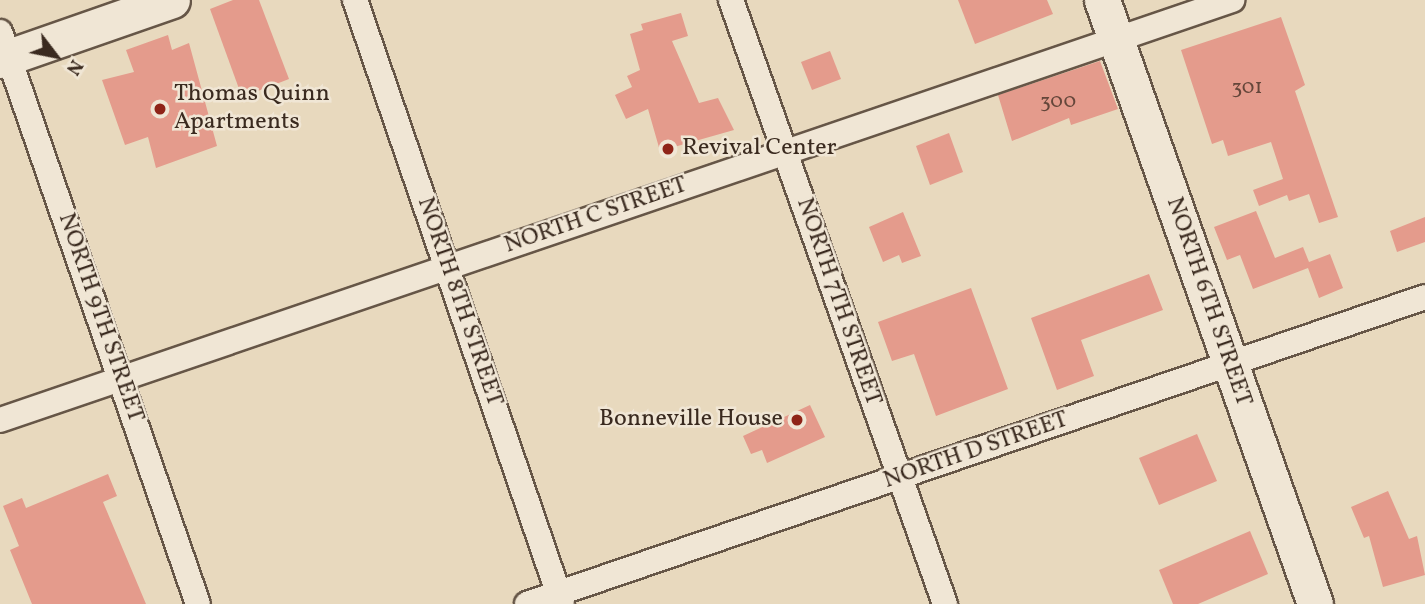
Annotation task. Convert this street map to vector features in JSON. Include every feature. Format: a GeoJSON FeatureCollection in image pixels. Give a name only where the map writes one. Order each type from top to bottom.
{"type":"FeatureCollection","features":[{"type":"Feature","properties":{"kind":"street"},"geometry":{"type":"LineString","coordinates":[[3,49],[172,0]]}},
{"type":"Feature","properties":{"kind":"street","name":"NORTH 8TH STREET"},"geometry":{"type":"LineString","coordinates":[[355,0],[560,598]]}},
{"type":"Feature","properties":{"kind":"street","name":"NORTH 7TH STREET"},"geometry":{"type":"LineString","coordinates":[[731,0],[945,604]]}},
{"type":"Feature","properties":{"kind":"street","name":"NORTH 6TH STREET"},"geometry":{"type":"LineString","coordinates":[[1102,0],[1315,604]]}},
{"type":"Feature","properties":{"kind":"street","name":"NORTH C STREET"},"geometry":{"type":"LineString","coordinates":[[0,420],[1232,0]]}},
{"type":"Feature","properties":{"kind":"street","name":"NORTH 9TH STREET"},"geometry":{"type":"LineString","coordinates":[[3,49],[121,378],[198,604]]}},
{"type":"Feature","properties":{"kind":"street","name":"NORTH D STREET"},"geometry":{"type":"LineString","coordinates":[[527,604],[560,598],[1230,362],[1425,297]]}},
{"type":"Feature","properties":{"kind":"building"},"geometry":{"type":"Polygon","coordinates":[[[233,0],[259,0],[289,79],[242,97],[210,9],[233,0]]]}},
{"type":"Feature","properties":{"kind":"building"},"geometry":{"type":"Polygon","coordinates":[[[958,0],[1047,0],[1053,14],[975,44],[958,0]]]}},
{"type":"Feature","properties":{"kind":"building"},"geometry":{"type":"Polygon","coordinates":[[[681,13],[688,36],[672,41],[699,103],[718,98],[734,130],[660,151],[648,109],[626,119],[615,95],[632,87],[627,76],[640,70],[630,34],[643,30],[641,24],[681,13]]]}},
{"type":"Feature","properties":{"kind":"building"},"geometry":{"type":"Polygon","coordinates":[[[1281,17],[1305,85],[1295,91],[1338,217],[1319,223],[1309,194],[1289,201],[1287,195],[1259,206],[1253,190],[1283,179],[1271,142],[1228,156],[1223,140],[1212,144],[1181,50],[1281,17]]]}},
{"type":"Feature","properties":{"kind":"building","name":"Thomas Quinn Apartments"},"geometry":{"type":"Polygon","coordinates":[[[168,35],[172,50],[189,43],[217,146],[156,168],[148,137],[125,145],[102,80],[134,72],[126,50],[168,35]]]}},
{"type":"Feature","properties":{"kind":"building"},"geometry":{"type":"Polygon","coordinates":[[[830,51],[841,79],[812,90],[801,62],[830,51]]]}},
{"type":"Feature","properties":{"kind":"building"},"geometry":{"type":"Polygon","coordinates":[[[1100,61],[1118,109],[1071,125],[1069,118],[1012,141],[998,95],[1100,61]]]}},
{"type":"Feature","properties":{"kind":"building"},"geometry":{"type":"Polygon","coordinates":[[[949,133],[963,172],[930,185],[916,146],[949,133]]]}},
{"type":"Feature","properties":{"kind":"building"},"geometry":{"type":"Polygon","coordinates":[[[1256,211],[1275,258],[1303,247],[1309,262],[1330,254],[1343,288],[1319,298],[1308,268],[1253,289],[1240,255],[1227,260],[1214,227],[1256,211]]]}},
{"type":"Feature","properties":{"kind":"building"},"geometry":{"type":"Polygon","coordinates":[[[903,212],[921,256],[902,263],[899,255],[883,262],[869,227],[903,212]]]}},
{"type":"Feature","properties":{"kind":"building"},"geometry":{"type":"Polygon","coordinates":[[[1425,217],[1425,242],[1397,252],[1390,231],[1425,217]]]}},
{"type":"Feature","properties":{"kind":"building"},"geometry":{"type":"Polygon","coordinates":[[[1149,274],[1163,310],[1081,340],[1094,376],[1057,390],[1031,318],[1149,274]]]}},
{"type":"Feature","properties":{"kind":"building"},"geometry":{"type":"Polygon","coordinates":[[[971,288],[1008,389],[936,416],[914,354],[892,361],[878,322],[971,288]]]}},
{"type":"Feature","properties":{"kind":"building","name":"Bonneville House"},"geometry":{"type":"Polygon","coordinates":[[[810,405],[825,437],[767,463],[762,450],[751,454],[743,436],[810,405]]]}},
{"type":"Feature","properties":{"kind":"building"},"geometry":{"type":"Polygon","coordinates":[[[1197,434],[1217,481],[1159,505],[1139,458],[1197,434]]]}},
{"type":"Feature","properties":{"kind":"building"},"geometry":{"type":"Polygon","coordinates":[[[108,474],[117,496],[103,502],[146,604],[32,604],[10,550],[19,546],[3,506],[22,498],[26,508],[108,474]]]}},
{"type":"Feature","properties":{"kind":"building"},"geometry":{"type":"Polygon","coordinates":[[[1388,491],[1409,539],[1417,536],[1425,575],[1383,587],[1369,536],[1364,538],[1351,507],[1388,491]]]}},
{"type":"Feature","properties":{"kind":"building"},"geometry":{"type":"Polygon","coordinates":[[[1250,531],[1268,574],[1198,604],[1173,604],[1159,570],[1250,531]]]}},
{"type":"Feature","properties":{"kind":"place","name":"Thomas Quinn Apartments"},"geometry":{"type":"Point","coordinates":[160,109]}},
{"type":"Feature","properties":{"kind":"place","name":"Revival Center"},"geometry":{"type":"Point","coordinates":[668,149]}},
{"type":"Feature","properties":{"kind":"place","name":"Bonneville House"},"geometry":{"type":"Point","coordinates":[797,420]}}]}
